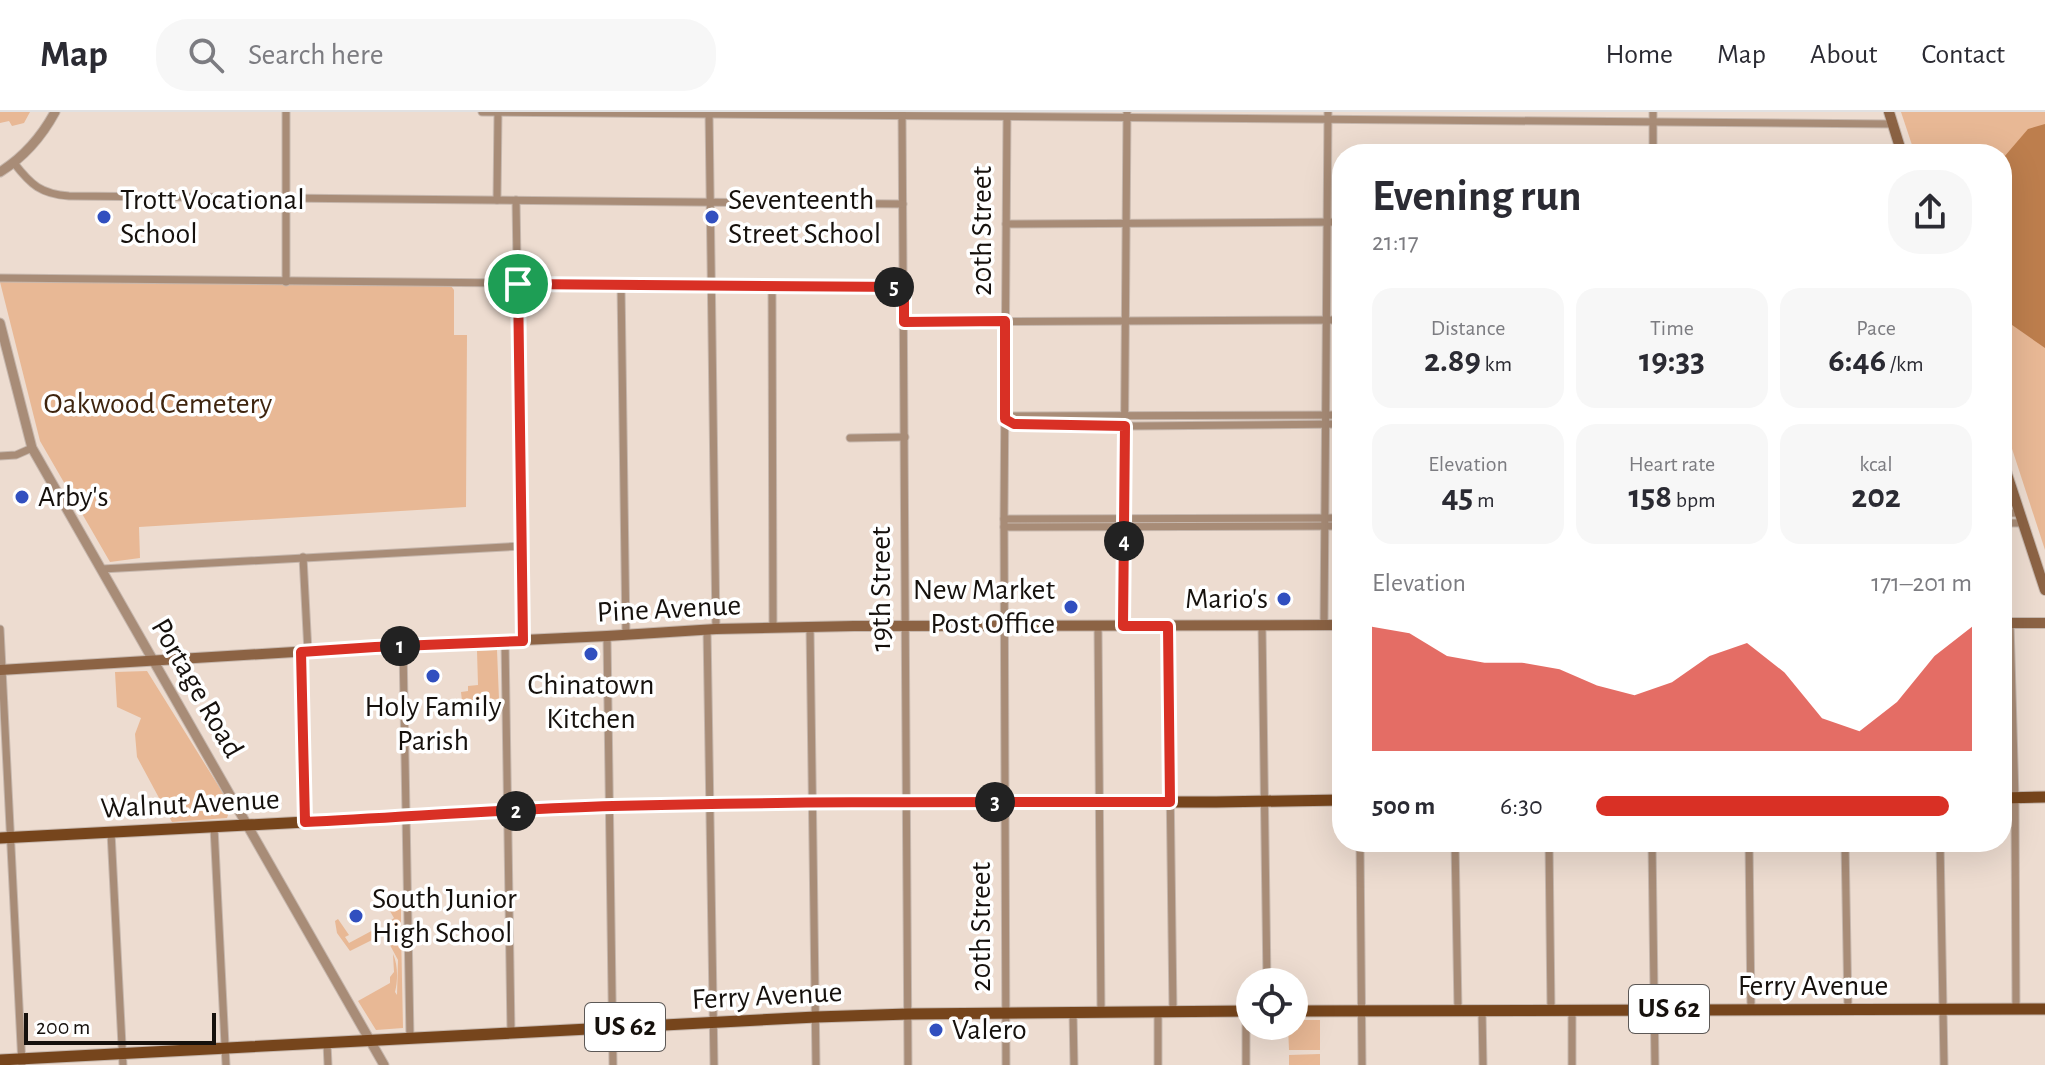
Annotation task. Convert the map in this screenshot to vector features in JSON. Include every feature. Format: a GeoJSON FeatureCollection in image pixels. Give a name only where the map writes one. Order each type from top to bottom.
{"type":"FeatureCollection","features":[{"type":"Feature","properties":{"kind":"main road"},"geometry":{"type":"LineString","coordinates":[[1889,112],[1899,144]]}},
{"type":"Feature","properties":{"kind":"main road"},"geometry":{"type":"LineString","coordinates":[[2012,490],[2045,590]]}},
{"type":"Feature","properties":{"kind":"main road"},"geometry":{"type":"LineString","coordinates":[[2012,623],[2045,623]]}},
{"type":"Feature","properties":{"kind":"main road","name":"Pine Avenue"},"geometry":{"type":"LineString","coordinates":[[1,670],[712,629],[1332,625]]}},
{"type":"Feature","properties":{"kind":"main road"},"geometry":{"type":"LineString","coordinates":[[2012,798],[2045,797]]}},
{"type":"Feature","properties":{"kind":"main road","name":"Walnut Avenue"},"geometry":{"type":"LineString","coordinates":[[6,838],[609,806],[1332,800]]}},
{"type":"Feature","properties":{"kind":"main road","name":"Ferry Avenue"},"geometry":{"type":"LineString","coordinates":[[1308,1011],[2045,1009]]}},
{"type":"Feature","properties":{"kind":"main road","name":"Ferry Avenue"},"geometry":{"type":"LineString","coordinates":[[0,1060],[123,1059],[225,1048],[816,1017],[1236,1011]]}},
{"type":"Feature","properties":{"kind":"street"},"geometry":{"type":"LineString","coordinates":[[0,172],[14,163],[43,131],[55,112]]}},
{"type":"Feature","properties":{"kind":"street"},"geometry":{"type":"LineString","coordinates":[[286,112],[286,282]]}},
{"type":"Feature","properties":{"kind":"street"},"geometry":{"type":"LineString","coordinates":[[482,112],[1007,117],[1328,116],[1652,123],[1892,124]]}},
{"type":"Feature","properties":{"kind":"street"},"geometry":{"type":"LineString","coordinates":[[497,200],[498,112]]}},
{"type":"Feature","properties":{"kind":"street"},"geometry":{"type":"LineString","coordinates":[[1653,112],[1653,144]]}},
{"type":"Feature","properties":{"kind":"street"},"geometry":{"type":"LineString","coordinates":[[709,113],[712,286],[710,804],[714,1065]]}},
{"type":"Feature","properties":{"kind":"street","name":"19th Street"},"geometry":{"type":"LineString","coordinates":[[902,114],[908,1065]]}},
{"type":"Feature","properties":{"kind":"street"},"geometry":{"type":"LineString","coordinates":[[1123,626],[1127,115]]}},
{"type":"Feature","properties":{"kind":"street"},"geometry":{"type":"LineString","coordinates":[[1324,625],[1328,116]]}},
{"type":"Feature","properties":{"kind":"street","name":"20th Street"},"geometry":{"type":"LineString","coordinates":[[1006,1065],[1004,523],[1007,117]]}},
{"type":"Feature","properties":{"kind":"street"},"geometry":{"type":"LineString","coordinates":[[14,163],[33,185],[53,195],[903,204]]}},
{"type":"Feature","properties":{"kind":"street"},"geometry":{"type":"LineString","coordinates":[[516,200],[523,641]]}},
{"type":"Feature","properties":{"kind":"street"},"geometry":{"type":"LineString","coordinates":[[1006,224],[1332,222]]}},
{"type":"Feature","properties":{"kind":"street"},"geometry":{"type":"LineString","coordinates":[[0,278],[904,287]]}},
{"type":"Feature","properties":{"kind":"street"},"geometry":{"type":"LineString","coordinates":[[621,285],[626,635]]}},
{"type":"Feature","properties":{"kind":"street"},"geometry":{"type":"LineString","coordinates":[[772,287],[773,628]]}},
{"type":"Feature","properties":{"kind":"street"},"geometry":{"type":"LineString","coordinates":[[904,322],[1332,320]]}},
{"type":"Feature","properties":{"kind":"street","name":"Portage Road"},"geometry":{"type":"LineString","coordinates":[[0,323],[32,448],[384,1065]]}},
{"type":"Feature","properties":{"kind":"street"},"geometry":{"type":"LineString","coordinates":[[1005,419],[1014,416],[1125,421],[1332,422]]}},
{"type":"Feature","properties":{"kind":"street"},"geometry":{"type":"LineString","coordinates":[[1326,420],[1332,418]]}},
{"type":"Feature","properties":{"kind":"street"},"geometry":{"type":"LineString","coordinates":[[850,438],[905,437]]}},
{"type":"Feature","properties":{"kind":"street"},"geometry":{"type":"LineString","coordinates":[[0,456],[16,455],[32,448]]}},
{"type":"Feature","properties":{"kind":"street"},"geometry":{"type":"LineString","coordinates":[[2012,516],[2021,518]]}},
{"type":"Feature","properties":{"kind":"street"},"geometry":{"type":"LineString","coordinates":[[2012,520],[2021,518]]}},
{"type":"Feature","properties":{"kind":"street"},"geometry":{"type":"LineString","coordinates":[[1004,523],[1332,520]]}},
{"type":"Feature","properties":{"kind":"street"},"geometry":{"type":"LineString","coordinates":[[1326,522],[1332,524]]}},
{"type":"Feature","properties":{"kind":"street"},"geometry":{"type":"LineString","coordinates":[[102,569],[523,546]]}},
{"type":"Feature","properties":{"kind":"street"},"geometry":{"type":"LineString","coordinates":[[303,557],[305,822]]}},
{"type":"Feature","properties":{"kind":"street"},"geometry":{"type":"LineString","coordinates":[[1098,626],[1101,1012]]}},
{"type":"Feature","properties":{"kind":"street"},"geometry":{"type":"LineString","coordinates":[[1168,626],[1173,1011]]}},
{"type":"Feature","properties":{"kind":"street"},"geometry":{"type":"LineString","coordinates":[[1262,626],[1267,968]]}},
{"type":"Feature","properties":{"kind":"street"},"geometry":{"type":"LineString","coordinates":[[810,627],[816,1065]]}},
{"type":"Feature","properties":{"kind":"street"},"geometry":{"type":"LineString","coordinates":[[0,629],[6,838],[22,1062]]}},
{"type":"Feature","properties":{"kind":"street"},"geometry":{"type":"LineString","coordinates":[[607,636],[613,1065]]}},
{"type":"Feature","properties":{"kind":"street"},"geometry":{"type":"LineString","coordinates":[[505,641],[511,1033]]}},
{"type":"Feature","properties":{"kind":"street"},"geometry":{"type":"LineString","coordinates":[[403,646],[410,1038]]}},
{"type":"Feature","properties":{"kind":"street"},"geometry":{"type":"LineString","coordinates":[[214,827],[226,1065]]}},
{"type":"Feature","properties":{"kind":"street"},"geometry":{"type":"LineString","coordinates":[[111,832],[123,1059]]}},
{"type":"Feature","properties":{"kind":"street"},"geometry":{"type":"LineString","coordinates":[[1360,852],[1362,1065]]}},
{"type":"Feature","properties":{"kind":"street"},"geometry":{"type":"LineString","coordinates":[[1455,852],[1458,1010]]}},
{"type":"Feature","properties":{"kind":"street"},"geometry":{"type":"LineString","coordinates":[[1549,852],[1551,1010]]}},
{"type":"Feature","properties":{"kind":"street"},"geometry":{"type":"LineString","coordinates":[[1652,852],[1655,1065]]}},
{"type":"Feature","properties":{"kind":"street"},"geometry":{"type":"LineString","coordinates":[[1749,852],[1751,1010]]}},
{"type":"Feature","properties":{"kind":"street"},"geometry":{"type":"LineString","coordinates":[[1845,852],[1848,1009]]}},
{"type":"Feature","properties":{"kind":"street"},"geometry":{"type":"LineString","coordinates":[[1940,852],[1944,1065]]}},
{"type":"Feature","properties":{"kind":"street"},"geometry":{"type":"LineString","coordinates":[[2010,852],[2016,1009]]}},
{"type":"Feature","properties":{"kind":"street"},"geometry":{"type":"LineString","coordinates":[[1482,1010],[1483,1065]]}},
{"type":"Feature","properties":{"kind":"street"},"geometry":{"type":"LineString","coordinates":[[1572,1010],[1572,1065]]}},
{"type":"Feature","properties":{"kind":"street"},"geometry":{"type":"LineString","coordinates":[[1158,1011],[1158,1065]]}},
{"type":"Feature","properties":{"kind":"street"},"geometry":{"type":"LineString","coordinates":[[1073,1012],[1074,1065]]}},
{"type":"Feature","properties":{"kind":"street"},"geometry":{"type":"LineString","coordinates":[[1246,1065],[1247,1040]]}},
{"type":"Feature","properties":{"kind":"street"},"geometry":{"type":"LineString","coordinates":[[327,1043],[328,1065]]}},
{"type":"Feature","properties":{"kind":"green space"},"geometry":{"type":"Polygon","coordinates":[[[0,112],[30,112],[24,123],[12,126],[9,121],[0,123],[0,112]]]}},
{"type":"Feature","properties":{"kind":"green space"},"geometry":{"type":"Polygon","coordinates":[[[1901,112],[2045,112],[2045,550],[2012,449],[2012,144],[1912,144],[1901,112]]]}},
{"type":"Feature","properties":{"kind":"green space","name":"Oakwood Cemetery"},"geometry":{"type":"Polygon","coordinates":[[[0,282],[451,286],[454,290],[454,335],[467,335],[466,507],[139,527],[140,558],[110,562],[40,441],[0,282]]]}},
{"type":"Feature","properties":{"kind":"green space"},"geometry":{"type":"Polygon","coordinates":[[[497,650],[499,699],[462,701],[461,692],[468,691],[468,686],[478,685],[477,651],[497,650]]]}},
{"type":"Feature","properties":{"kind":"green space"},"geometry":{"type":"Polygon","coordinates":[[[147,671],[231,806],[227,818],[172,822],[137,757],[135,734],[141,718],[117,707],[115,672],[147,671]]]}},
{"type":"Feature","properties":{"kind":"green space"},"geometry":{"type":"Polygon","coordinates":[[[395,900],[395,905],[401,905],[401,927],[394,927],[390,921],[394,918],[387,906],[395,900]]]}},
{"type":"Feature","properties":{"kind":"green space"},"geometry":{"type":"Polygon","coordinates":[[[338,919],[349,935],[345,937],[349,943],[377,928],[379,935],[350,951],[337,933],[335,921],[338,919]]]}},
{"type":"Feature","properties":{"kind":"green space"},"geometry":{"type":"Polygon","coordinates":[[[401,931],[403,1028],[376,1030],[358,1001],[390,983],[394,972],[393,954],[397,968],[397,995],[398,960],[384,934],[401,931]]]}},
{"type":"Feature","properties":{"kind":"green space"},"geometry":{"type":"Polygon","coordinates":[[[1308,1020],[1320,1020],[1320,1050],[1289,1050],[1289,1040],[1308,1040],[1308,1020]]]}},
{"type":"Feature","properties":{"kind":"green space"},"geometry":{"type":"Polygon","coordinates":[[[1320,1054],[1320,1065],[1289,1065],[1289,1055],[1320,1054]]]}},
{"type":"Feature","properties":{"kind":"shaded area"},"geometry":{"type":"Polygon","coordinates":[[[2045,124],[2045,348],[2012,325],[2012,148],[2028,129],[2045,124]]]}},
{"type":"Feature","properties":{"kind":"place","name":"Trott Vocational School"},"geometry":{"type":"Point","coordinates":[104,217]}},
{"type":"Feature","properties":{"kind":"place","name":"Seventeenth Street School"},"geometry":{"type":"Point","coordinates":[712,217]}},
{"type":"Feature","properties":{"kind":"place","name":"Arby's"},"geometry":{"type":"Point","coordinates":[22,497]}},
{"type":"Feature","properties":{"kind":"place","name":"Mario's"},"geometry":{"type":"Point","coordinates":[1284,599]}},
{"type":"Feature","properties":{"kind":"place","name":"New Market Post Office"},"geometry":{"type":"Point","coordinates":[1071,607]}},
{"type":"Feature","properties":{"kind":"place","name":"Chinatown Kitchen"},"geometry":{"type":"Point","coordinates":[591,654]}},
{"type":"Feature","properties":{"kind":"place","name":"Holy Family Parish"},"geometry":{"type":"Point","coordinates":[433,676]}},
{"type":"Feature","properties":{"kind":"place","name":"South Junior High School"},"geometry":{"type":"Point","coordinates":[356,916]}},
{"type":"Feature","properties":{"kind":"place","name":"Valero"},"geometry":{"type":"Point","coordinates":[936,1030]}},
{"type":"Feature","properties":{"kind":"route"},"geometry":{"type":"LineString","coordinates":[[518,284],[904,287],[904,322],[1005,321],[1005,419],[1014,424],[1125,426],[1123,626],[1168,626],[1170,802],[812,802],[609,806],[305,822],[301,652],[523,641],[518,284]]}}]}
